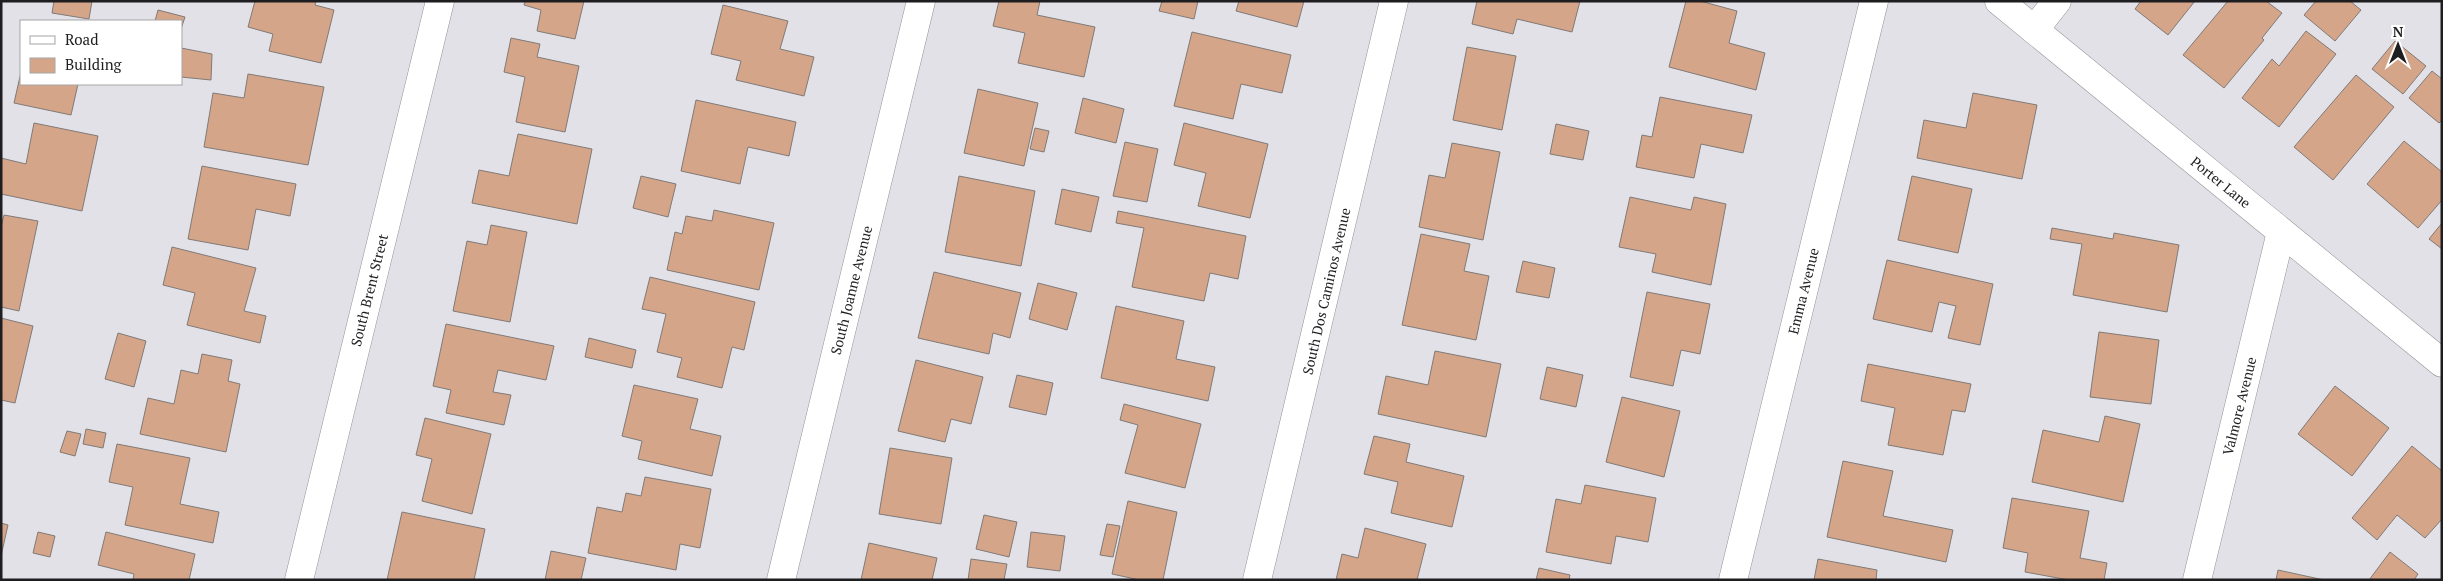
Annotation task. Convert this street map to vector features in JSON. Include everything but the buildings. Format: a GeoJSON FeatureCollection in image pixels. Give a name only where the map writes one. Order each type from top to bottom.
{"type":"FeatureCollection","features":[{"type":"Feature","properties":{"kind":"street","name":"South Brent Street"},"geometry":{"type":"LineString","coordinates":[[299,580],[440,1]]}},
{"type":"Feature","properties":{"kind":"street","name":"South Joanne Avenue"},"geometry":{"type":"LineString","coordinates":[[781,580],[921,1]]}},
{"type":"Feature","properties":{"kind":"street","name":"South Dos Caminos Avenue"},"geometry":{"type":"LineString","coordinates":[[1257,580],[1394,1]]}},
{"type":"Feature","properties":{"kind":"street","name":"Emma Avenue"},"geometry":{"type":"LineString","coordinates":[[1733,580],[1874,1]]}},
{"type":"Feature","properties":{"kind":"street","name":"Porter Lane"},"geometry":{"type":"LineString","coordinates":[[1999,1],[2442,363]]}},
{"type":"Feature","properties":{"kind":"street"},"geometry":{"type":"LineString","coordinates":[[2034,30],[2057,1]]}},
{"type":"Feature","properties":{"kind":"street","name":"Valmore Avenue"},"geometry":{"type":"LineString","coordinates":[[2197,580],[2281,232]]}}]}
